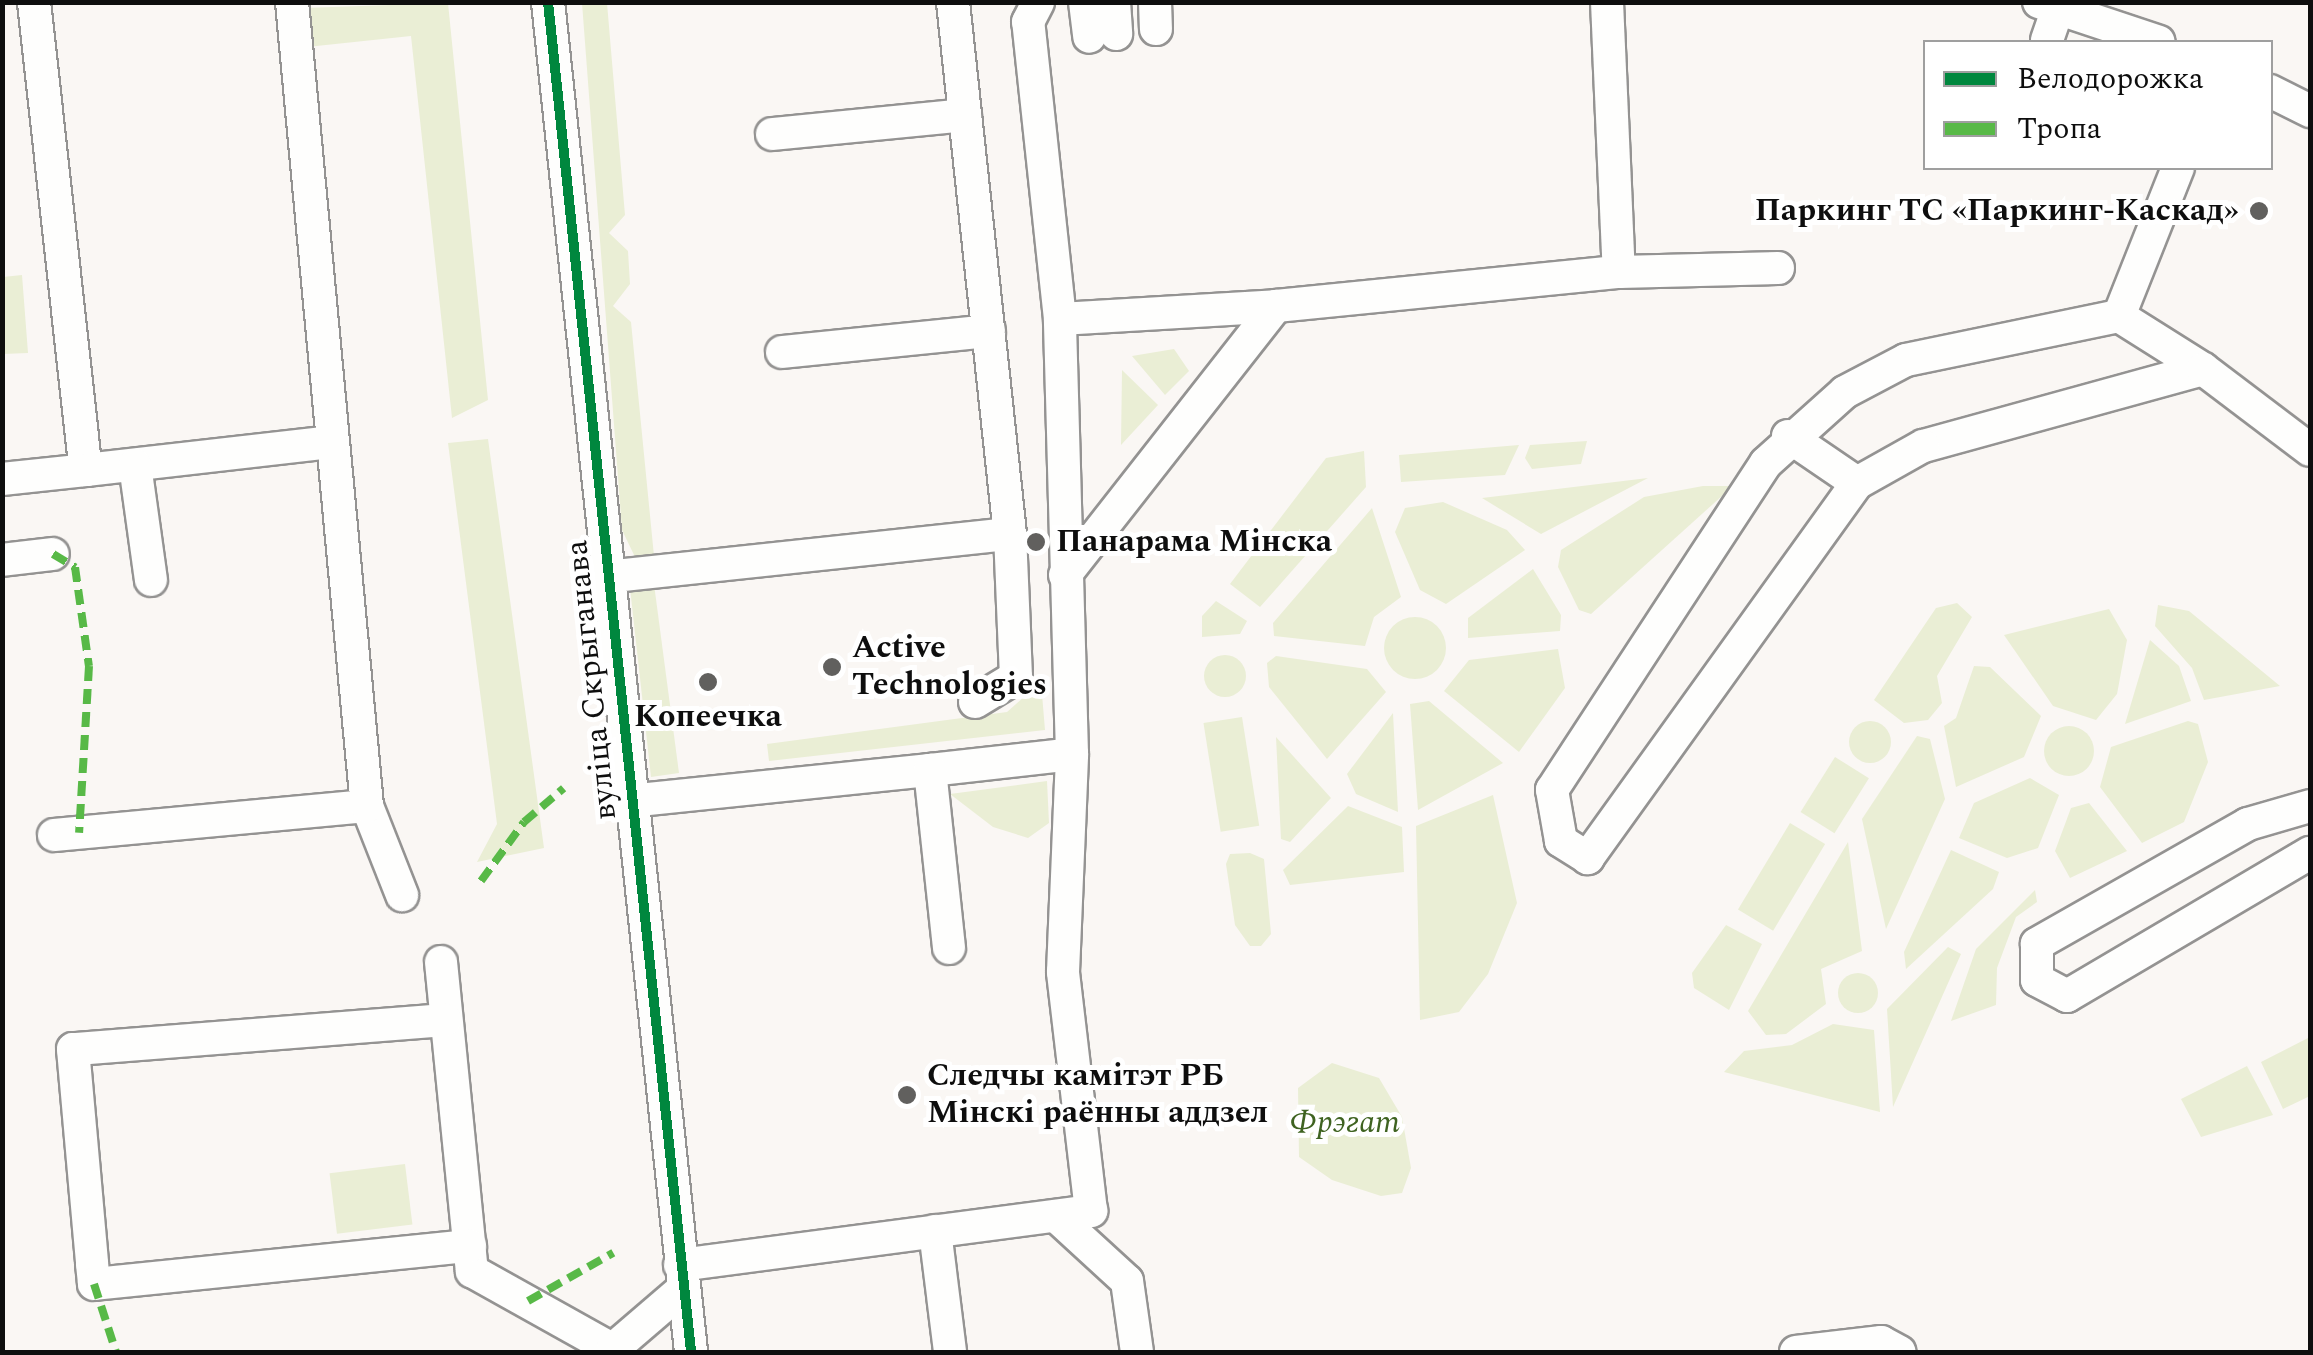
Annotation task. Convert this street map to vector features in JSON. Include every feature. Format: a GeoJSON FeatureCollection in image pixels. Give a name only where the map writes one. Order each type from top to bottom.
{"type":"FeatureCollection","features":[{"type":"Feature","properties":{"kind":"street"},"geometry":{"type":"LineString","coordinates":[[34,2],[86,470]]}},
{"type":"Feature","properties":{"kind":"street"},"geometry":{"type":"LineString","coordinates":[[292,2],[330,442],[367,806],[402,895]]}},
{"type":"Feature","properties":{"kind":"street","name":"вуліца Скрыганава"},"geometry":{"type":"LineString","coordinates":[[548,2],[629,801],[692,1352]]}},
{"type":"Feature","properties":{"kind":"street"},"geometry":{"type":"LineString","coordinates":[[952,2],[1010,534],[1016,677],[976,702]]}},
{"type":"Feature","properties":{"kind":"street"},"geometry":{"type":"LineString","coordinates":[[441,962],[472,1272],[615,1351],[682,1277],[935,1230],[1091,1212],[1064,972],[1072,754],[1060,319],[1028,22],[1038,2]]}},
{"type":"Feature","properties":{"kind":"street"},"geometry":{"type":"LineString","coordinates":[[1085,2],[1106,24]]}},
{"type":"Feature","properties":{"kind":"street"},"geometry":{"type":"LineString","coordinates":[[1607,2],[1618,272]]}},
{"type":"Feature","properties":{"kind":"street"},"geometry":{"type":"LineString","coordinates":[[2084,27],[2149,40]]}},
{"type":"Feature","properties":{"kind":"street"},"geometry":{"type":"LineString","coordinates":[[2273,93],[2302,117]]}},
{"type":"Feature","properties":{"kind":"street"},"geometry":{"type":"LineString","coordinates":[[772,134],[965,114]]}},
{"type":"Feature","properties":{"kind":"street"},"geometry":{"type":"LineString","coordinates":[[2119,316],[2177,170]]}},
{"type":"Feature","properties":{"kind":"street"},"geometry":{"type":"LineString","coordinates":[[1060,319],[1276,306],[1618,272],[1778,268]]}},
{"type":"Feature","properties":{"kind":"street"},"geometry":{"type":"LineString","coordinates":[[1065,575],[1276,306]]}},
{"type":"Feature","properties":{"kind":"street"},"geometry":{"type":"LineString","coordinates":[[2203,369],[1923,446],[1856,483],[1588,858],[1562,840],[1552,790],[1788,436],[1906,360],[2119,316],[2203,369],[2310,450]]}},
{"type":"Feature","properties":{"kind":"street"},"geometry":{"type":"LineString","coordinates":[[782,352],[989,332]]}},
{"type":"Feature","properties":{"kind":"street"},"geometry":{"type":"LineString","coordinates":[[1788,436],[1856,483]]}},
{"type":"Feature","properties":{"kind":"street"},"geometry":{"type":"LineString","coordinates":[[2,479],[330,442]]}},
{"type":"Feature","properties":{"kind":"street"},"geometry":{"type":"LineString","coordinates":[[135,465],[151,580]]}},
{"type":"Feature","properties":{"kind":"street"},"geometry":{"type":"LineString","coordinates":[[606,577],[1010,534]]}},
{"type":"Feature","properties":{"kind":"street"},"geometry":{"type":"LineString","coordinates":[[2,560],[53,554]]}},
{"type":"Feature","properties":{"kind":"street"},"geometry":{"type":"LineString","coordinates":[[629,801],[1072,754]]}},
{"type":"Feature","properties":{"kind":"street"},"geometry":{"type":"LineString","coordinates":[[930,770],[949,948]]}},
{"type":"Feature","properties":{"kind":"street"},"geometry":{"type":"LineString","coordinates":[[54,835],[367,806]]}},
{"type":"Feature","properties":{"kind":"street"},"geometry":{"type":"LineString","coordinates":[[2310,806],[2248,824],[2037,944],[2037,980],[2067,996],[2310,853]]}},
{"type":"Feature","properties":{"kind":"street"},"geometry":{"type":"LineString","coordinates":[[446,1020],[73,1049],[94,1284],[470,1246]]}},
{"type":"Feature","properties":{"kind":"street"},"geometry":{"type":"LineString","coordinates":[[1056,1216],[1127,1281],[1137,1352]]}},
{"type":"Feature","properties":{"kind":"street"},"geometry":{"type":"LineString","coordinates":[[935,1230],[950,1352]]}},
{"type":"Feature","properties":{"kind":"street"},"geometry":{"type":"LineString","coordinates":[[1796,1352],[1881,1342],[1900,1352]]}},
{"type":"Feature","properties":{"kind":"green space"},"geometry":{"type":"Polygon","coordinates":[[[448,3],[488,400],[452,418],[411,36],[307,47],[303,8],[448,3]]]}},
{"type":"Feature","properties":{"kind":"green space"},"geometry":{"type":"Polygon","coordinates":[[[582,3],[607,3],[625,215],[609,233],[628,251],[630,284],[613,306],[631,322],[654,556],[635,557],[622,530],[582,3]]]}},
{"type":"Feature","properties":{"kind":"green space"},"geometry":{"type":"Polygon","coordinates":[[[22,275],[28,353],[3,354],[3,277],[22,275]]]}},
{"type":"Feature","properties":{"kind":"green space"},"geometry":{"type":"Polygon","coordinates":[[[1174,349],[1189,371],[1165,395],[1132,356],[1174,349]]]}},
{"type":"Feature","properties":{"kind":"green space"},"geometry":{"type":"Polygon","coordinates":[[[1122,370],[1158,405],[1121,445],[1122,370]]]}},
{"type":"Feature","properties":{"kind":"green space"},"geometry":{"type":"Polygon","coordinates":[[[488,439],[544,848],[477,862],[497,824],[448,443],[488,439]]]}},
{"type":"Feature","properties":{"kind":"green space"},"geometry":{"type":"Polygon","coordinates":[[[1587,441],[1581,464],[1532,469],[1525,458],[1530,445],[1587,441]]]}},
{"type":"Feature","properties":{"kind":"green space"},"geometry":{"type":"Polygon","coordinates":[[[1519,445],[1505,475],[1401,482],[1399,455],[1519,445]]]}},
{"type":"Feature","properties":{"kind":"green space"},"geometry":{"type":"Polygon","coordinates":[[[1364,451],[1366,487],[1260,607],[1230,584],[1326,458],[1364,451]]]}},
{"type":"Feature","properties":{"kind":"green space"},"geometry":{"type":"Polygon","coordinates":[[[1648,478],[1541,534],[1482,498],[1648,478]]]}},
{"type":"Feature","properties":{"kind":"green space"},"geometry":{"type":"Polygon","coordinates":[[[1703,486],[1733,486],[1591,614],[1579,610],[1558,567],[1561,550],[1644,497],[1703,486]]]}},
{"type":"Feature","properties":{"kind":"green space"},"geometry":{"type":"Polygon","coordinates":[[[1443,502],[1507,530],[1525,550],[1446,604],[1420,590],[1395,532],[1405,508],[1443,502]]]}},
{"type":"Feature","properties":{"kind":"green space"},"geometry":{"type":"Polygon","coordinates":[[[1372,508],[1401,597],[1374,617],[1365,646],[1274,636],[1273,623],[1372,508]]]}},
{"type":"Feature","properties":{"kind":"green space"},"geometry":{"type":"Polygon","coordinates":[[[1533,569],[1561,615],[1560,631],[1468,638],[1468,618],[1533,569]]]}},
{"type":"Feature","properties":{"kind":"green space"},"geometry":{"type":"Polygon","coordinates":[[[654,584],[679,773],[651,777],[630,588],[654,584]]]}},
{"type":"Feature","properties":{"kind":"green space"},"geometry":{"type":"Polygon","coordinates":[[[1216,601],[1247,621],[1240,634],[1202,637],[1202,616],[1216,601]]]}},
{"type":"Feature","properties":{"kind":"green space"},"geometry":{"type":"Polygon","coordinates":[[[1957,603],[1972,617],[1937,676],[1942,703],[1928,720],[1904,723],[1874,700],[1936,608],[1957,603]]]}},
{"type":"Feature","properties":{"kind":"green space"},"geometry":{"type":"Polygon","coordinates":[[[2158,605],[2189,611],[2280,686],[2204,700],[2192,668],[2155,626],[2158,605]]]}},
{"type":"Feature","properties":{"kind":"green space"},"geometry":{"type":"Polygon","coordinates":[[[2109,609],[2127,640],[2117,694],[2096,720],[2053,706],[2004,635],[2109,609]]]}},
{"type":"Feature","properties":{"kind":"green space"},"geometry":{"type":"Polygon","coordinates":[[[1415,617],[1437,626],[1446,648],[1437,670],[1415,679],[1393,670],[1384,648],[1393,626],[1415,617]]]}},
{"type":"Feature","properties":{"kind":"green space"},"geometry":{"type":"Polygon","coordinates":[[[2150,640],[2179,666],[2191,701],[2125,724],[2150,640]]]}},
{"type":"Feature","properties":{"kind":"green space"},"geometry":{"type":"Polygon","coordinates":[[[1558,649],[1565,688],[1519,752],[1444,691],[1469,660],[1558,649]]]}},
{"type":"Feature","properties":{"kind":"green space"},"geometry":{"type":"Polygon","coordinates":[[[1225,655],[1240,661],[1246,676],[1240,691],[1225,697],[1210,691],[1204,676],[1210,661],[1225,655]]]}},
{"type":"Feature","properties":{"kind":"green space"},"geometry":{"type":"Polygon","coordinates":[[[1276,656],[1367,669],[1386,692],[1327,759],[1269,687],[1267,663],[1276,656]]]}},
{"type":"Feature","properties":{"kind":"green space"},"geometry":{"type":"Polygon","coordinates":[[[1974,666],[1990,667],[2041,716],[2024,757],[1956,787],[1944,726],[1956,718],[1974,666]]]}},
{"type":"Feature","properties":{"kind":"green space"},"geometry":{"type":"Polygon","coordinates":[[[1041,682],[1045,730],[769,761],[767,744],[1007,712],[1041,682]]]}},
{"type":"Feature","properties":{"kind":"green space"},"geometry":{"type":"Polygon","coordinates":[[[1429,701],[1503,763],[1418,810],[1410,704],[1429,701]]]}},
{"type":"Feature","properties":{"kind":"green space"},"geometry":{"type":"Polygon","coordinates":[[[1393,713],[1398,812],[1356,794],[1347,774],[1393,713]]]}},
{"type":"Feature","properties":{"kind":"green space"},"geometry":{"type":"Polygon","coordinates":[[[1242,717],[1259,826],[1221,832],[1203,723],[1242,717]]]}},
{"type":"Feature","properties":{"kind":"green space"},"geometry":{"type":"Polygon","coordinates":[[[1870,721],[1885,727],[1891,742],[1885,757],[1870,763],[1855,757],[1849,742],[1855,727],[1870,721]]]}},
{"type":"Feature","properties":{"kind":"green space"},"geometry":{"type":"Polygon","coordinates":[[[2188,721],[2198,724],[2208,762],[2184,822],[2142,843],[2100,787],[2111,747],[2188,721]]]}},
{"type":"Feature","properties":{"kind":"green space"},"geometry":{"type":"Polygon","coordinates":[[[2069,726],[2087,733],[2094,751],[2087,769],[2069,776],[2051,769],[2044,751],[2051,733],[2069,726]]]}},
{"type":"Feature","properties":{"kind":"green space"},"geometry":{"type":"Polygon","coordinates":[[[1917,736],[1930,739],[1945,799],[1886,929],[1862,819],[1917,736]]]}},
{"type":"Feature","properties":{"kind":"green space"},"geometry":{"type":"Polygon","coordinates":[[[1276,737],[1331,798],[1290,842],[1281,839],[1276,737]]]}},
{"type":"Feature","properties":{"kind":"green space"},"geometry":{"type":"Polygon","coordinates":[[[1835,757],[1869,778],[1834,833],[1801,812],[1835,757]]]}},
{"type":"Feature","properties":{"kind":"green space"},"geometry":{"type":"Polygon","coordinates":[[[2030,778],[2059,795],[2038,848],[2007,858],[1959,838],[1974,803],[2030,778]]]}},
{"type":"Feature","properties":{"kind":"green space"},"geometry":{"type":"Polygon","coordinates":[[[1047,781],[1049,823],[1028,838],[993,827],[950,794],[1047,781]]]}},
{"type":"Feature","properties":{"kind":"green space"},"geometry":{"type":"Polygon","coordinates":[[[1493,795],[1517,903],[1488,974],[1459,1012],[1420,1020],[1416,826],[1493,795]]]}},
{"type":"Feature","properties":{"kind":"green space"},"geometry":{"type":"Polygon","coordinates":[[[2089,803],[2127,851],[2070,878],[2055,851],[2071,808],[2089,803]]]}},
{"type":"Feature","properties":{"kind":"green space"},"geometry":{"type":"Polygon","coordinates":[[[1348,806],[1402,827],[1404,872],[1290,885],[1283,870],[1348,806]]]}},
{"type":"Feature","properties":{"kind":"green space"},"geometry":{"type":"Polygon","coordinates":[[[1790,823],[1825,844],[1773,931],[1738,910],[1790,823]]]}},
{"type":"Feature","properties":{"kind":"green space"},"geometry":{"type":"Polygon","coordinates":[[[1848,842],[1862,951],[1821,969],[1826,1004],[1786,1034],[1766,1035],[1748,1011],[1848,842]]]}},
{"type":"Feature","properties":{"kind":"green space"},"geometry":{"type":"Polygon","coordinates":[[[1951,850],[1999,872],[1993,889],[1906,969],[1904,952],[1951,850]]]}},
{"type":"Feature","properties":{"kind":"green space"},"geometry":{"type":"Polygon","coordinates":[[[1250,853],[1264,859],[1271,934],[1261,946],[1250,946],[1235,925],[1226,864],[1230,854],[1250,853]]]}},
{"type":"Feature","properties":{"kind":"green space"},"geometry":{"type":"Polygon","coordinates":[[[2035,890],[2037,902],[2016,917],[1997,968],[1996,1005],[1951,1021],[1976,949],[2035,890]]]}},
{"type":"Feature","properties":{"kind":"green space"},"geometry":{"type":"Polygon","coordinates":[[[1726,925],[1762,944],[1729,1010],[1694,988],[1692,973],[1726,925]]]}},
{"type":"Feature","properties":{"kind":"green space"},"geometry":{"type":"Polygon","coordinates":[[[1948,947],[1961,954],[1893,1107],[1887,1009],[1948,947]]]}},
{"type":"Feature","properties":{"kind":"green space"},"geometry":{"type":"Polygon","coordinates":[[[1858,973],[1872,979],[1878,993],[1872,1007],[1858,1013],[1844,1007],[1838,993],[1844,979],[1858,973]]]}},
{"type":"Feature","properties":{"kind":"green space"},"geometry":{"type":"Polygon","coordinates":[[[1833,1024],[1874,1030],[1880,1112],[1724,1072],[1744,1051],[1792,1045],[1833,1024]]]}},
{"type":"Feature","properties":{"kind":"green space"},"geometry":{"type":"Polygon","coordinates":[[[2310,1037],[2310,1096],[2283,1109],[2261,1062],[2310,1037]]]}},
{"type":"Feature","properties":{"kind":"green space","name":"Фрэгат"},"geometry":{"type":"Polygon","coordinates":[[[1332,1063],[1379,1078],[1402,1117],[1411,1168],[1402,1193],[1381,1196],[1332,1180],[1299,1157],[1298,1088],[1332,1063]]]}},
{"type":"Feature","properties":{"kind":"green space"},"geometry":{"type":"Polygon","coordinates":[[[2247,1066],[2273,1115],[2201,1137],[2181,1099],[2247,1066]]]}},
{"type":"Feature","properties":{"kind":"green space"},"geometry":{"type":"Polygon","coordinates":[[[405,1164],[412,1225],[337,1234],[330,1173],[405,1164]]]}},
{"type":"Feature","properties":{"kind":"marked path"},"geometry":{"type":"LineString","coordinates":[[53,554],[75,567],[89,666],[79,833]]}},
{"type":"Feature","properties":{"kind":"marked path"},"geometry":{"type":"LineString","coordinates":[[481,881],[524,822],[564,788]]}},
{"type":"Feature","properties":{"kind":"marked path"},"geometry":{"type":"LineString","coordinates":[[528,1301],[613,1253]]}},
{"type":"Feature","properties":{"kind":"marked path"},"geometry":{"type":"LineString","coordinates":[[94,1284],[116,1352]]}},
{"type":"Feature","properties":{"kind":"cycle path"},"geometry":{"type":"LineString","coordinates":[[548,2],[691,1352]]}},
{"type":"Feature","properties":{"kind":"place","name":"Паркинг ТС «Паркинг-Каскад»"},"geometry":{"type":"Point","coordinates":[2259,211]}},
{"type":"Feature","properties":{"kind":"place","name":"Панарама Мінска"},"geometry":{"type":"Point","coordinates":[1036,542]}},
{"type":"Feature","properties":{"kind":"place","name":"Active Technologies"},"geometry":{"type":"Point","coordinates":[832,667]}},
{"type":"Feature","properties":{"kind":"place","name":"Копеечка"},"geometry":{"type":"Point","coordinates":[708,682]}},
{"type":"Feature","properties":{"kind":"place","name":"Следчы камітэт РБ Мінскі раённы аддзел"},"geometry":{"type":"Point","coordinates":[907,1095]}}]}
